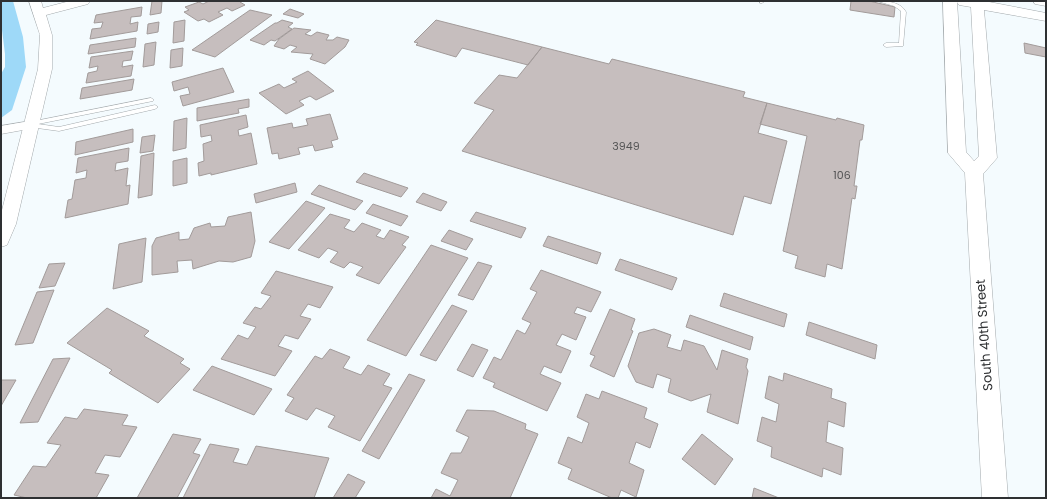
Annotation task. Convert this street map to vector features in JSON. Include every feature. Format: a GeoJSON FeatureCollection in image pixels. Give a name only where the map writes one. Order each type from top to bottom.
{"type":"FeatureCollection","features":[{"type":"Feature","properties":{"kind":"main road"},"geometry":{"type":"LineString","coordinates":[[950,1],[957,153],[974,172],[988,158],[977,3]]}},
{"type":"Feature","properties":{"kind":"main road"},"geometry":{"type":"LineString","coordinates":[[960,1],[1046,17]]}},
{"type":"Feature","properties":{"kind":"main road"},"geometry":{"type":"LineString","coordinates":[[1040,1],[1046,2]]}},
{"type":"Feature","properties":{"kind":"main road","name":"South 40th Street"},"geometry":{"type":"LineString","coordinates":[[974,172],[995,498]]}},
{"type":"Feature","properties":{"kind":"street"},"geometry":{"type":"LineString","coordinates":[[1,240],[7,224],[30,124],[45,69],[46,35],[37,7],[84,1]]}},
{"type":"Feature","properties":{"kind":"street"},"geometry":{"type":"LineString","coordinates":[[1,130],[30,124]]}},
{"type":"Feature","properties":{"kind":"lane"},"geometry":{"type":"LineString","coordinates":[[880,1],[896,4],[904,12],[900,45],[886,45]]}},
{"type":"Feature","properties":{"kind":"lane"},"geometry":{"type":"LineString","coordinates":[[30,124],[150,100]]}},
{"type":"Feature","properties":{"kind":"lane"},"geometry":{"type":"LineString","coordinates":[[30,124],[59,129],[155,107]]}},
{"type":"Feature","properties":{"kind":"lane"},"geometry":{"type":"LineString","coordinates":[[103,118],[105,109]]}},
{"type":"Feature","properties":{"kind":"shaded area"},"geometry":{"type":"Polygon","coordinates":[[[1,1],[13,1],[23,37],[26,67],[12,110],[1,118],[1,74],[5,67],[5,54],[1,22],[1,1]]]}},
{"type":"Feature","properties":{"kind":"building"},"geometry":{"type":"Polygon","coordinates":[[[152,1],[162,1],[161,13],[150,15],[152,1]]]}},
{"type":"Feature","properties":{"kind":"building"},"geometry":{"type":"Polygon","coordinates":[[[209,1],[243,1],[240,2],[245,5],[232,11],[227,8],[218,12],[223,15],[209,22],[204,19],[198,21],[184,12],[189,10],[185,7],[199,2],[203,4],[209,1]]]}},
{"type":"Feature","properties":{"kind":"building"},"geometry":{"type":"Polygon","coordinates":[[[851,1],[869,1],[895,7],[894,17],[850,10],[851,1]]]}},
{"type":"Feature","properties":{"kind":"building"},"geometry":{"type":"Polygon","coordinates":[[[142,7],[141,16],[131,17],[130,24],[138,22],[137,31],[90,39],[92,29],[101,28],[103,22],[94,23],[96,15],[142,7]]]}},
{"type":"Feature","properties":{"kind":"building"},"geometry":{"type":"Polygon","coordinates":[[[290,9],[304,14],[298,18],[283,14],[290,9]]]}},
{"type":"Feature","properties":{"kind":"building"},"geometry":{"type":"Polygon","coordinates":[[[250,10],[272,15],[215,57],[192,50],[250,10]]]}},
{"type":"Feature","properties":{"kind":"building"},"geometry":{"type":"Polygon","coordinates":[[[185,20],[184,41],[173,43],[174,22],[185,20]]]}},
{"type":"Feature","properties":{"kind":"building"},"geometry":{"type":"Polygon","coordinates":[[[282,20],[293,23],[288,27],[292,29],[275,41],[271,40],[264,45],[250,40],[275,23],[282,20]]]}},
{"type":"Feature","properties":{"kind":"building"},"geometry":{"type":"Polygon","coordinates":[[[436,20],[542,47],[528,65],[462,48],[456,57],[416,45],[418,43],[414,42],[436,20]]]}},
{"type":"Feature","properties":{"kind":"building"},"geometry":{"type":"Polygon","coordinates":[[[159,22],[158,32],[147,34],[148,24],[159,22]]]}},
{"type":"Feature","properties":{"kind":"building"},"geometry":{"type":"Polygon","coordinates":[[[294,28],[311,30],[305,34],[311,36],[317,32],[329,35],[326,40],[333,40],[337,37],[349,40],[345,47],[325,64],[310,59],[313,54],[291,52],[297,47],[290,45],[284,49],[274,46],[279,39],[294,28]]]}},
{"type":"Feature","properties":{"kind":"building"},"geometry":{"type":"Polygon","coordinates":[[[136,38],[135,47],[88,54],[90,45],[136,38]]]}},
{"type":"Feature","properties":{"kind":"building"},"geometry":{"type":"Polygon","coordinates":[[[156,42],[154,65],[143,67],[145,44],[156,42]]]}},
{"type":"Feature","properties":{"kind":"building"},"geometry":{"type":"Polygon","coordinates":[[[1024,43],[1046,48],[1046,57],[1025,53],[1024,43]]]}},
{"type":"Feature","properties":{"kind":"building"},"geometry":{"type":"Polygon","coordinates":[[[542,47],[609,64],[612,59],[745,92],[743,97],[767,103],[758,133],[787,141],[771,204],[744,196],[733,235],[462,151],[494,110],[474,103],[499,75],[517,78],[542,47]]]}},
{"type":"Feature","properties":{"kind":"building"},"geometry":{"type":"Polygon","coordinates":[[[183,48],[182,66],[170,68],[171,50],[183,48]]]}},
{"type":"Feature","properties":{"kind":"building"},"geometry":{"type":"Polygon","coordinates":[[[133,51],[131,60],[123,61],[122,67],[133,65],[131,76],[86,83],[88,73],[97,71],[98,66],[89,68],[91,57],[133,51]]]}},
{"type":"Feature","properties":{"kind":"building"},"geometry":{"type":"Polygon","coordinates":[[[223,68],[234,92],[183,106],[180,96],[190,94],[188,87],[174,91],[172,82],[223,68]]]}},
{"type":"Feature","properties":{"kind":"building"},"geometry":{"type":"Polygon","coordinates":[[[308,71],[334,91],[316,100],[310,96],[299,101],[304,105],[286,114],[259,93],[279,84],[284,88],[297,82],[292,79],[308,71]]]}},
{"type":"Feature","properties":{"kind":"building"},"geometry":{"type":"Polygon","coordinates":[[[134,79],[132,90],[80,99],[82,88],[134,79]]]}},
{"type":"Feature","properties":{"kind":"building"},"geometry":{"type":"Polygon","coordinates":[[[249,99],[249,107],[238,109],[239,113],[197,121],[197,108],[249,99]]]}},
{"type":"Feature","properties":{"kind":"building"},"geometry":{"type":"Polygon","coordinates":[[[767,103],[836,120],[837,118],[864,125],[862,140],[860,140],[854,186],[857,186],[855,199],[852,198],[842,269],[827,264],[825,277],[795,268],[798,256],[783,251],[807,136],[760,124],[767,103]]]}},
{"type":"Feature","properties":{"kind":"building"},"geometry":{"type":"Polygon","coordinates":[[[330,114],[338,139],[331,141],[333,147],[315,151],[313,145],[298,148],[300,154],[279,159],[278,153],[272,154],[267,128],[292,123],[293,128],[308,125],[306,119],[330,114]]]}},
{"type":"Feature","properties":{"kind":"building"},"geometry":{"type":"Polygon","coordinates":[[[246,115],[248,127],[238,130],[239,136],[251,133],[257,164],[211,175],[211,173],[199,176],[198,163],[204,161],[203,144],[212,141],[211,135],[201,137],[200,125],[246,115]]]}},
{"type":"Feature","properties":{"kind":"building"},"geometry":{"type":"Polygon","coordinates":[[[187,118],[186,148],[173,151],[174,121],[187,118]]]}},
{"type":"Feature","properties":{"kind":"building"},"geometry":{"type":"Polygon","coordinates":[[[133,129],[133,142],[75,155],[76,142],[133,129]]]}},
{"type":"Feature","properties":{"kind":"building"},"geometry":{"type":"Polygon","coordinates":[[[155,135],[153,151],[140,153],[142,137],[155,135]]]}},
{"type":"Feature","properties":{"kind":"building"},"geometry":{"type":"Polygon","coordinates":[[[129,148],[128,161],[116,163],[115,171],[128,168],[126,186],[130,185],[128,204],[65,218],[68,200],[72,199],[75,180],[86,178],[87,170],[76,173],[78,158],[129,148]]]}},
{"type":"Feature","properties":{"kind":"building"},"geometry":{"type":"Polygon","coordinates":[[[154,153],[152,195],[138,198],[141,156],[154,153]]]}},
{"type":"Feature","properties":{"kind":"building"},"geometry":{"type":"Polygon","coordinates":[[[187,158],[187,183],[173,186],[173,161],[187,158]]]}},
{"type":"Feature","properties":{"kind":"building"},"geometry":{"type":"Polygon","coordinates":[[[364,173],[408,188],[401,197],[356,182],[364,173]]]}},
{"type":"Feature","properties":{"kind":"building"},"geometry":{"type":"Polygon","coordinates":[[[295,183],[297,192],[256,203],[254,194],[295,183]]]}},
{"type":"Feature","properties":{"kind":"building"},"geometry":{"type":"Polygon","coordinates":[[[319,185],[363,201],[355,210],[311,194],[319,185]]]}},
{"type":"Feature","properties":{"kind":"building"},"geometry":{"type":"Polygon","coordinates":[[[423,193],[447,202],[441,211],[416,202],[423,193]]]}},
{"type":"Feature","properties":{"kind":"building"},"geometry":{"type":"Polygon","coordinates":[[[306,201],[325,208],[289,249],[269,242],[306,201]]]}},
{"type":"Feature","properties":{"kind":"building"},"geometry":{"type":"Polygon","coordinates":[[[373,204],[408,216],[401,226],[366,213],[373,204]]]}},
{"type":"Feature","properties":{"kind":"building"},"geometry":{"type":"Polygon","coordinates":[[[251,212],[255,241],[251,257],[233,262],[219,261],[193,269],[192,260],[177,261],[178,272],[152,275],[152,246],[156,238],[179,232],[179,240],[189,239],[194,228],[210,223],[211,227],[225,226],[228,217],[251,212]]]}},
{"type":"Feature","properties":{"kind":"building"},"geometry":{"type":"Polygon","coordinates":[[[476,212],[526,228],[521,238],[470,221],[476,212]]]}},
{"type":"Feature","properties":{"kind":"building"},"geometry":{"type":"Polygon","coordinates":[[[330,214],[350,220],[344,228],[354,232],[362,223],[381,230],[376,236],[384,239],[390,230],[409,237],[402,245],[406,247],[379,284],[356,275],[363,267],[350,262],[344,268],[330,262],[338,252],[328,248],[319,258],[298,250],[330,214]]]}},
{"type":"Feature","properties":{"kind":"building"},"geometry":{"type":"Polygon","coordinates":[[[449,230],[473,239],[466,250],[441,241],[449,230]]]}},
{"type":"Feature","properties":{"kind":"building"},"geometry":{"type":"Polygon","coordinates":[[[548,236],[601,253],[597,264],[543,246],[548,236]]]}},
{"type":"Feature","properties":{"kind":"building"},"geometry":{"type":"Polygon","coordinates":[[[146,238],[142,282],[113,289],[119,244],[146,238]]]}},
{"type":"Feature","properties":{"kind":"building"},"geometry":{"type":"Polygon","coordinates":[[[431,245],[468,258],[406,356],[367,340],[431,245]]]}},
{"type":"Feature","properties":{"kind":"building"},"geometry":{"type":"Polygon","coordinates":[[[620,259],[677,278],[672,290],[615,270],[620,259]]]}},
{"type":"Feature","properties":{"kind":"building"},"geometry":{"type":"Polygon","coordinates":[[[478,262],[492,266],[473,300],[458,295],[478,262]]]}},
{"type":"Feature","properties":{"kind":"building"},"geometry":{"type":"Polygon","coordinates":[[[65,263],[55,286],[39,288],[49,264],[65,263]]]}},
{"type":"Feature","properties":{"kind":"building"},"geometry":{"type":"Polygon","coordinates":[[[541,270],[601,292],[591,312],[577,307],[574,313],[586,317],[576,340],[562,334],[556,345],[571,351],[561,373],[544,366],[540,374],[561,383],[547,411],[493,387],[495,383],[483,378],[494,357],[501,360],[517,330],[525,334],[531,323],[522,319],[537,292],[530,289],[541,270]]]}},
{"type":"Feature","properties":{"kind":"building"},"geometry":{"type":"Polygon","coordinates":[[[276,271],[333,287],[320,308],[308,304],[300,316],[311,319],[298,339],[285,335],[278,346],[292,351],[275,376],[221,359],[238,335],[248,339],[256,327],[243,323],[255,307],[261,309],[271,296],[261,293],[276,271]]]}},
{"type":"Feature","properties":{"kind":"building"},"geometry":{"type":"Polygon","coordinates":[[[54,290],[33,343],[15,345],[37,292],[54,290]]]}},
{"type":"Feature","properties":{"kind":"building"},"geometry":{"type":"Polygon","coordinates":[[[724,293],[787,314],[784,327],[720,306],[724,293]]]}},
{"type":"Feature","properties":{"kind":"building"},"geometry":{"type":"Polygon","coordinates":[[[452,305],[467,311],[436,361],[420,355],[452,305]]]}},
{"type":"Feature","properties":{"kind":"building"},"geometry":{"type":"Polygon","coordinates":[[[107,308],[149,331],[144,336],[184,359],[180,363],[190,369],[158,403],[109,373],[112,370],[67,343],[107,308]]]}},
{"type":"Feature","properties":{"kind":"building"},"geometry":{"type":"Polygon","coordinates":[[[610,309],[635,319],[631,330],[633,331],[614,377],[590,366],[595,356],[590,354],[610,309]]]}},
{"type":"Feature","properties":{"kind":"building"},"geometry":{"type":"Polygon","coordinates":[[[690,315],[753,337],[750,350],[686,327],[690,315]]]}},
{"type":"Feature","properties":{"kind":"building"},"geometry":{"type":"Polygon","coordinates":[[[809,322],[877,345],[875,359],[806,335],[809,322]]]}},
{"type":"Feature","properties":{"kind":"building"},"geometry":{"type":"Polygon","coordinates":[[[654,329],[671,335],[667,347],[681,351],[684,340],[704,346],[717,370],[722,350],[748,359],[746,367],[748,371],[738,424],[707,412],[711,394],[691,401],[668,392],[671,379],[657,374],[653,388],[636,382],[628,366],[639,333],[654,329]]]}},
{"type":"Feature","properties":{"kind":"building"},"geometry":{"type":"Polygon","coordinates":[[[472,344],[488,350],[473,377],[457,370],[472,344]]]}},
{"type":"Feature","properties":{"kind":"building"},"geometry":{"type":"Polygon","coordinates":[[[330,349],[350,357],[343,368],[361,375],[368,365],[390,374],[383,385],[392,388],[360,441],[328,427],[335,416],[316,408],[307,420],[285,411],[294,398],[287,395],[315,356],[322,359],[330,349]]]}},
{"type":"Feature","properties":{"kind":"building"},"geometry":{"type":"Polygon","coordinates":[[[70,358],[38,422],[20,423],[53,359],[70,358]]]}},
{"type":"Feature","properties":{"kind":"building"},"geometry":{"type":"Polygon","coordinates":[[[212,366],[272,389],[254,415],[193,390],[212,366]]]}},
{"type":"Feature","properties":{"kind":"building"},"geometry":{"type":"Polygon","coordinates":[[[784,373],[832,389],[831,398],[846,403],[844,427],[828,421],[826,442],[843,448],[841,475],[823,468],[822,477],[771,457],[772,447],[757,441],[762,417],[776,422],[779,404],[765,398],[769,376],[783,381],[784,373]]]}},
{"type":"Feature","properties":{"kind":"building"},"geometry":{"type":"Polygon","coordinates":[[[409,374],[425,380],[379,459],[362,451],[409,374]]]}},
{"type":"Feature","properties":{"kind":"building"},"geometry":{"type":"Polygon","coordinates":[[[1,380],[16,380],[1,406],[1,380]]]}},
{"type":"Feature","properties":{"kind":"building"},"geometry":{"type":"Polygon","coordinates":[[[602,391],[647,408],[644,418],[658,424],[650,448],[636,442],[629,463],[644,470],[636,497],[621,490],[618,498],[612,498],[568,479],[572,469],[558,463],[568,437],[582,443],[589,423],[577,417],[586,394],[599,399],[602,391]]]}},
{"type":"Feature","properties":{"kind":"building"},"geometry":{"type":"Polygon","coordinates":[[[84,409],[128,415],[122,425],[137,427],[120,457],[105,455],[95,473],[109,475],[96,498],[27,498],[14,495],[33,466],[46,467],[61,445],[47,443],[65,417],[77,419],[84,409]]]}},
{"type":"Feature","properties":{"kind":"building"},"geometry":{"type":"Polygon","coordinates":[[[467,410],[494,411],[526,424],[525,429],[538,434],[510,498],[431,498],[436,489],[450,496],[458,480],[441,473],[451,453],[461,453],[469,437],[456,431],[467,410]]]}},
{"type":"Feature","properties":{"kind":"building"},"geometry":{"type":"Polygon","coordinates":[[[173,434],[201,439],[193,453],[200,455],[177,498],[137,498],[173,434]]]}},
{"type":"Feature","properties":{"kind":"building"},"geometry":{"type":"Polygon","coordinates":[[[702,434],[733,459],[715,485],[682,459],[702,434]]]}},
{"type":"Feature","properties":{"kind":"building"},"geometry":{"type":"Polygon","coordinates":[[[210,444],[239,449],[233,462],[247,465],[256,446],[329,458],[314,498],[183,498],[210,444]]]}},
{"type":"Feature","properties":{"kind":"building"},"geometry":{"type":"Polygon","coordinates":[[[348,474],[365,482],[355,498],[333,498],[348,474]]]}},
{"type":"Feature","properties":{"kind":"building"},"geometry":{"type":"Polygon","coordinates":[[[754,488],[779,498],[752,498],[754,488]]]}}]}
